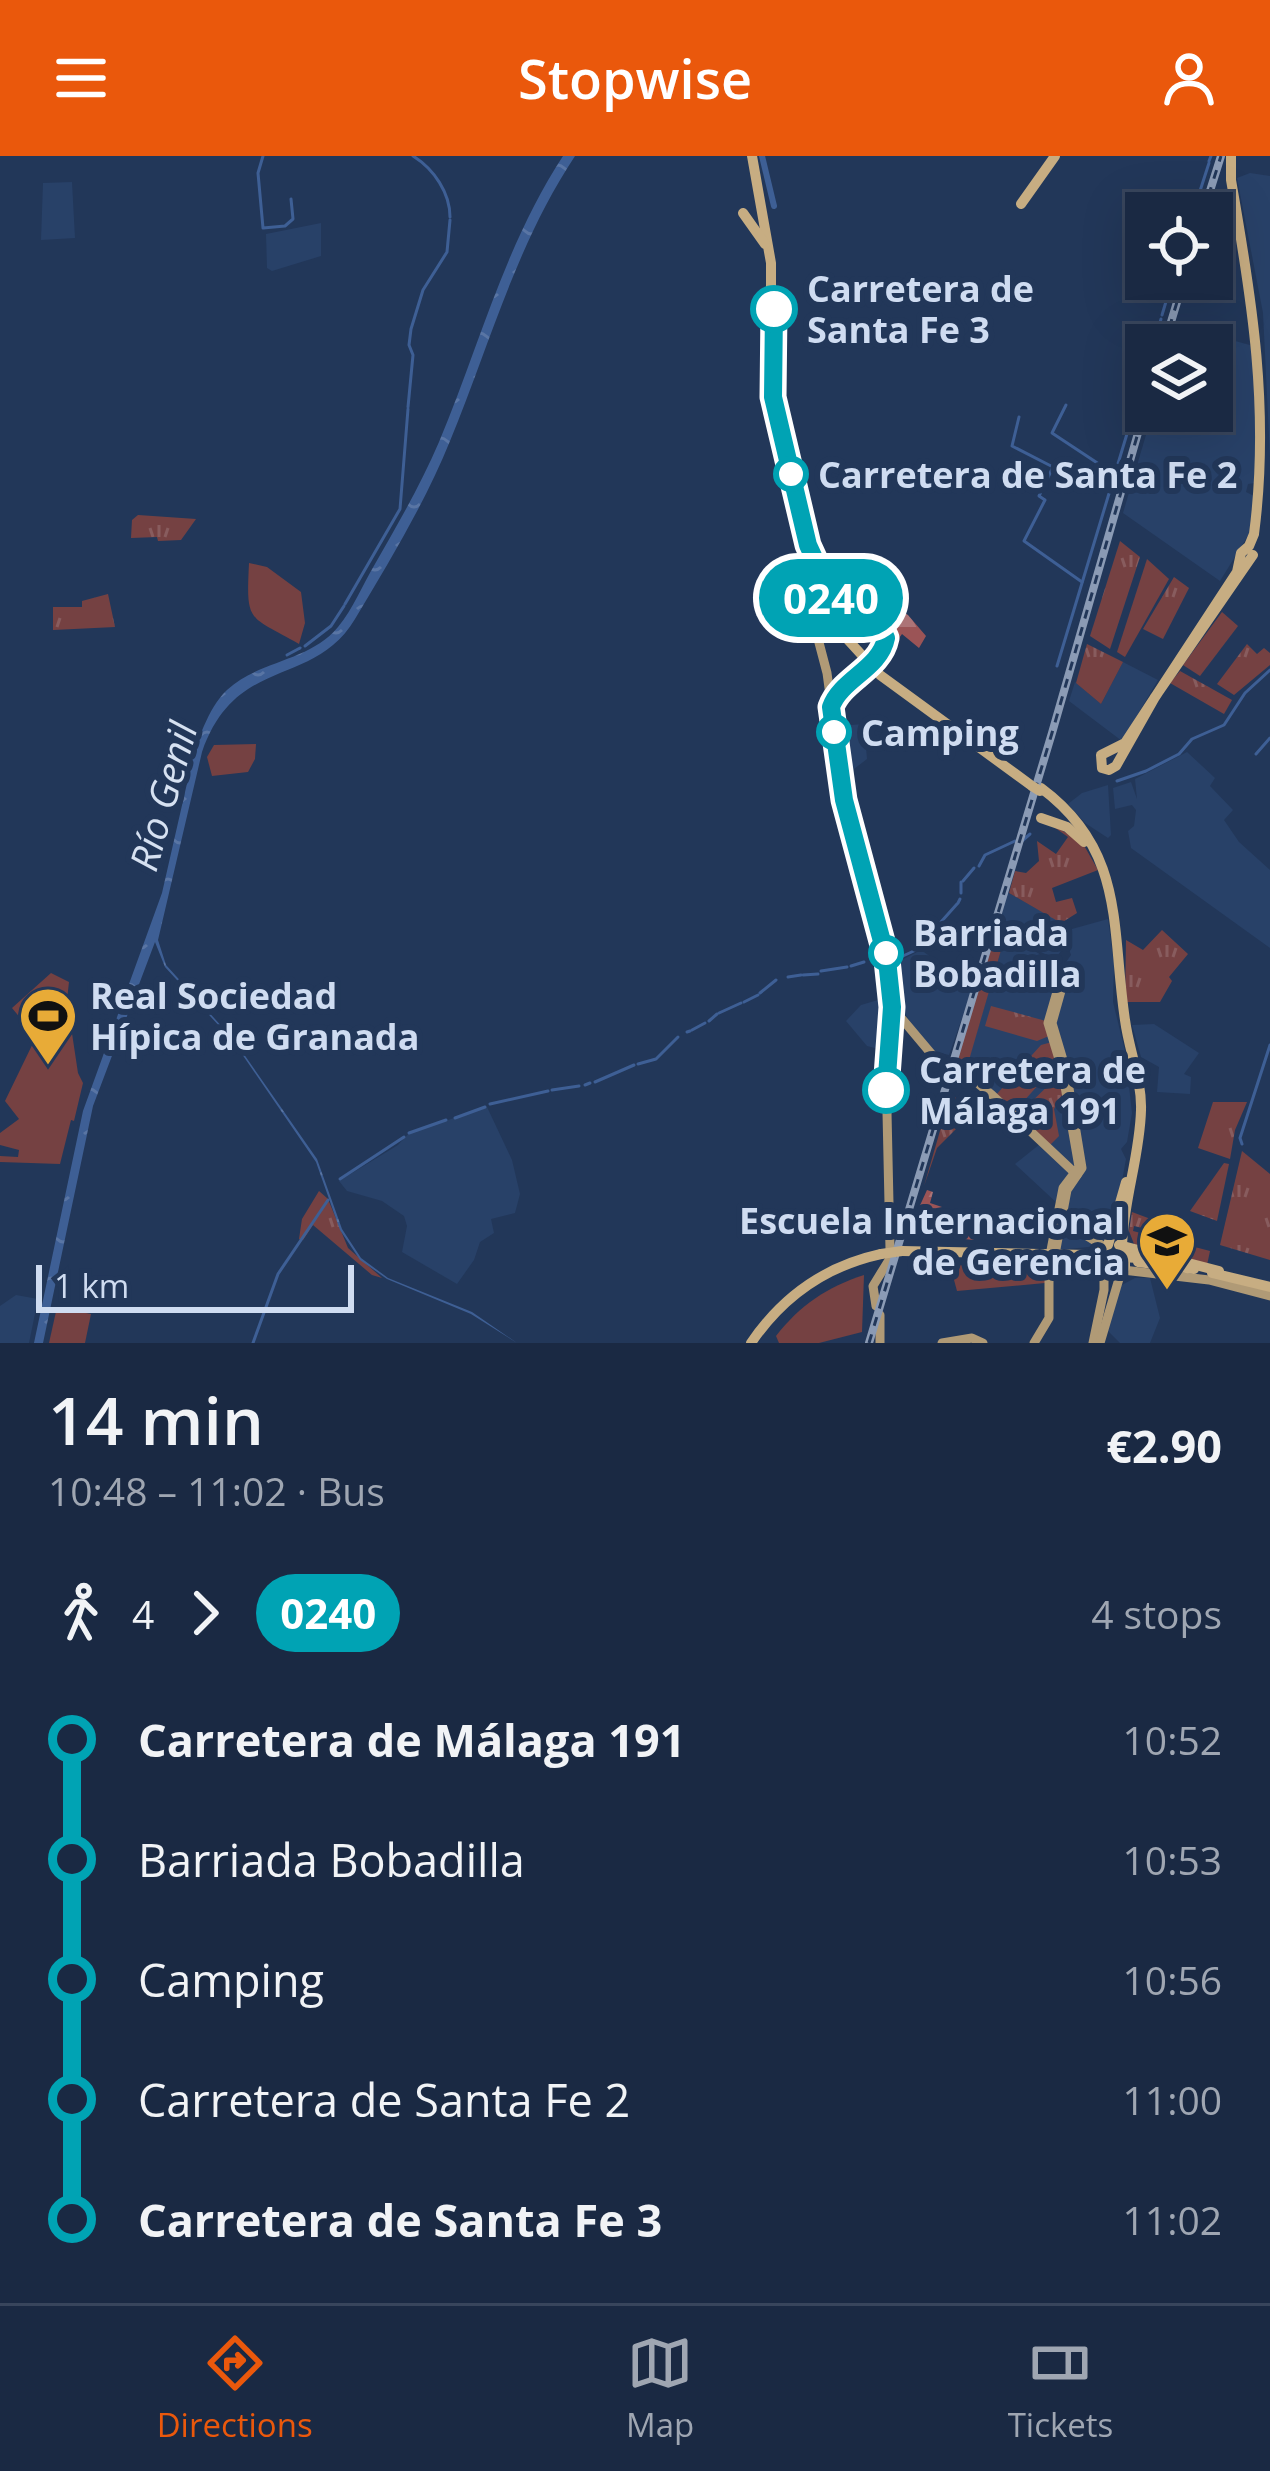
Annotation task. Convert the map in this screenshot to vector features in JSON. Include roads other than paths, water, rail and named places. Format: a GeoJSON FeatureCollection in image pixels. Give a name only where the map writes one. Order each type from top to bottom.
{"type":"FeatureCollection","features":[{"type":"Feature","properties":{"kind":"highway"},"geometry":{"type":"LineString","coordinates":[[754,156],[775,278],[773,397],[808,545],[824,590],[844,628],[884,675],[1074,824],[1091,850],[1109,899],[1119,965]]}},
{"type":"Feature","properties":{"kind":"highway"},"geometry":{"type":"LineString","coordinates":[[754,156],[771,263],[771,408],[809,559],[827,605],[849,641]]}},
{"type":"Feature","properties":{"kind":"highway"},"geometry":{"type":"LineString","coordinates":[[1050,157],[1019,203],[1034,176],[1050,157]]}},
{"type":"Feature","properties":{"kind":"highway"},"geometry":{"type":"LineString","coordinates":[[1115,757],[1247,556],[1262,501],[1264,350],[1233,187],[1232,158]]}},
{"type":"Feature","properties":{"kind":"highway"},"geometry":{"type":"LineString","coordinates":[[759,190],[757,214],[743,213],[761,236],[771,263]]}},
{"type":"Feature","properties":{"kind":"highway"},"geometry":{"type":"LineString","coordinates":[[808,545],[835,604],[848,613],[869,617]]}},
{"type":"Feature","properties":{"kind":"highway"},"geometry":{"type":"LineString","coordinates":[[809,559],[817,635]]}},
{"type":"Feature","properties":{"kind":"highway"},"geometry":{"type":"LineString","coordinates":[[817,635],[817,620],[826,614],[895,688],[1070,814],[1097,844],[1107,847]]}},
{"type":"Feature","properties":{"kind":"highway"},"geometry":{"type":"LineString","coordinates":[[869,617],[856,623],[854,638],[884,675]]}},
{"type":"Feature","properties":{"kind":"highway"},"geometry":{"type":"LineString","coordinates":[[1043,797],[1091,850]]}},
{"type":"Feature","properties":{"kind":"highway"},"geometry":{"type":"LineString","coordinates":[[1070,814],[1107,876],[1116,913],[1124,1016],[1141,1106],[1113,1257]]}},
{"type":"Feature","properties":{"kind":"highway"},"geometry":{"type":"LineString","coordinates":[[891,1255],[1113,1257],[1130,1240],[1127,1224]]}},
{"type":"Feature","properties":{"kind":"highway"},"geometry":{"type":"LineString","coordinates":[[754,1343],[805,1292],[852,1267],[891,1255],[1070,1250],[1270,1284]]}},
{"type":"Feature","properties":{"kind":"highway"},"geometry":{"type":"LineString","coordinates":[[1016,1253],[1113,1257]]}},
{"type":"Feature","properties":{"kind":"main road"},"geometry":{"type":"LineString","coordinates":[[834,695],[886,643],[881,624],[869,617]]}},
{"type":"Feature","properties":{"kind":"main road"},"geometry":{"type":"LineString","coordinates":[[817,635],[834,695],[844,800],[888,962],[891,1255],[872,1286],[880,1343]]}},
{"type":"Feature","properties":{"kind":"main road"},"geometry":{"type":"LineString","coordinates":[[1036,1343],[1054,1319],[1051,1262],[1065,1191],[1077,1175],[1074,1127],[1051,1020],[1065,972]]}},
{"type":"Feature","properties":{"kind":"main road"},"geometry":{"type":"LineString","coordinates":[[892,1007],[934,1057],[992,1095],[1077,1175]]}},
{"type":"Feature","properties":{"kind":"main road"},"geometry":{"type":"LineString","coordinates":[[1058,1228],[1113,1257]]}},
{"type":"Feature","properties":{"kind":"main road"},"geometry":{"type":"LineString","coordinates":[[1099,1340],[1113,1257]]}},
{"type":"Feature","properties":{"kind":"main road"},"geometry":{"type":"LineString","coordinates":[[1099,1340],[1113,1257]]}},
{"type":"Feature","properties":{"kind":"main road"},"geometry":{"type":"LineString","coordinates":[[1210,1271],[1270,1296]]}},
{"type":"Feature","properties":{"kind":"main road"},"geometry":{"type":"LineString","coordinates":[[941,1343],[972,1338],[983,1343]]}},
{"type":"Feature","properties":{"kind":"main road"},"geometry":{"type":"LineString","coordinates":[[1099,1340],[1115,1343]]}},
{"type":"Feature","properties":{"kind":"water"},"geometry":{"type":"Polygon","coordinates":[[[563,156],[575,156],[520,260],[440,464],[355,619],[318,656],[254,685],[217,721],[202,752],[158,940],[166,965],[234,1040],[317,1159],[342,1229],[361,1258],[388,1278],[472,1312],[517,1343],[471,1314],[387,1279],[360,1260],[340,1230],[316,1162],[233,1041],[165,967],[155,942],[93,1106],[43,1343],[34,1343],[83,1111],[162,893],[188,779],[167,793],[148,797],[146,792],[176,778],[227,690],[254,672],[326,639],[348,612],[432,458],[524,225],[563,156]]]}},
{"type":"Feature","properties":{"kind":"waterway"},"geometry":{"type":"LineString","coordinates":[[263,156],[258,173],[263,228],[285,226],[293,219],[291,199]]}},
{"type":"Feature","properties":{"kind":"waterway"},"geometry":{"type":"LineString","coordinates":[[413,156],[439,182],[450,217]]}},
{"type":"Feature","properties":{"kind":"waterway"},"geometry":{"type":"LineString","coordinates":[[762,156],[774,206]]}},
{"type":"Feature","properties":{"kind":"waterway"},"geometry":{"type":"LineString","coordinates":[[1209,161],[1211,156]]}},
{"type":"Feature","properties":{"kind":"waterway"},"geometry":{"type":"LineString","coordinates":[[1200,191],[1209,163]]}},
{"type":"Feature","properties":{"kind":"waterway"},"geometry":{"type":"LineString","coordinates":[[408,407],[411,329],[423,290],[447,252],[450,220]]}},
{"type":"Feature","properties":{"kind":"waterway"},"geometry":{"type":"LineString","coordinates":[[1162,315],[1166,300]]}},
{"type":"Feature","properties":{"kind":"waterway"},"geometry":{"type":"LineString","coordinates":[[1160,324],[1161,319]]}},
{"type":"Feature","properties":{"kind":"waterway"},"geometry":{"type":"LineString","coordinates":[[1066,405],[1052,433],[1114,474]]}},
{"type":"Feature","properties":{"kind":"waterway"},"geometry":{"type":"LineString","coordinates":[[345,604],[400,509],[408,409]]}},
{"type":"Feature","properties":{"kind":"waterway"},"geometry":{"type":"LineString","coordinates":[[1019,417],[1012,446],[1053,467],[1039,496],[1045,500],[1024,541],[1082,582]]}},
{"type":"Feature","properties":{"kind":"waterway"},"geometry":{"type":"LineString","coordinates":[[1057,666],[1128,432]]}},
{"type":"Feature","properties":{"kind":"waterway"},"geometry":{"type":"LineString","coordinates":[[305,646],[331,626],[344,606]]}},
{"type":"Feature","properties":{"kind":"waterway"},"geometry":{"type":"LineString","coordinates":[[287,655],[300,648]]}},
{"type":"Feature","properties":{"kind":"waterway"},"geometry":{"type":"LineString","coordinates":[[1117,781],[1179,754],[1192,739],[1224,725],[1245,693],[1270,670]]}},
{"type":"Feature","properties":{"kind":"waterway"},"geometry":{"type":"LineString","coordinates":[[1256,754],[1270,738]]}},
{"type":"Feature","properties":{"kind":"waterway"},"geometry":{"type":"LineString","coordinates":[[1022,841],[1030,834]]}},
{"type":"Feature","properties":{"kind":"waterway"},"geometry":{"type":"LineString","coordinates":[[979,866],[985,855],[1015,841]]}},
{"type":"Feature","properties":{"kind":"waterway"},"geometry":{"type":"LineString","coordinates":[[963,881],[974,868]]}},
{"type":"Feature","properties":{"kind":"waterway"},"geometry":{"type":"LineString","coordinates":[[961,882],[961,893]]}},
{"type":"Feature","properties":{"kind":"waterway"},"geometry":{"type":"LineString","coordinates":[[958,903],[960,899]]}},
{"type":"Feature","properties":{"kind":"waterway"},"geometry":{"type":"LineString","coordinates":[[892,961],[916,950],[957,904]]}},
{"type":"Feature","properties":{"kind":"waterway"},"geometry":{"type":"LineString","coordinates":[[851,966],[864,962]]}},
{"type":"Feature","properties":{"kind":"waterway"},"geometry":{"type":"LineString","coordinates":[[821,971],[847,967]]}},
{"type":"Feature","properties":{"kind":"waterway"},"geometry":{"type":"LineString","coordinates":[[803,975],[818,974]]}},
{"type":"Feature","properties":{"kind":"waterway"},"geometry":{"type":"LineString","coordinates":[[788,977],[801,975]]}},
{"type":"Feature","properties":{"kind":"waterway"},"geometry":{"type":"LineString","coordinates":[[760,993],[776,980]]}},
{"type":"Feature","properties":{"kind":"waterway"},"geometry":{"type":"LineString","coordinates":[[744,1002],[758,995]]}},
{"type":"Feature","properties":{"kind":"waterway"},"geometry":{"type":"LineString","coordinates":[[719,1013],[741,1003]]}},
{"type":"Feature","properties":{"kind":"waterway"},"geometry":{"type":"LineString","coordinates":[[709,1021],[717,1014]]}},
{"type":"Feature","properties":{"kind":"waterway"},"geometry":{"type":"LineString","coordinates":[[692,1030],[705,1023]]}},
{"type":"Feature","properties":{"kind":"waterway"},"geometry":{"type":"LineString","coordinates":[[638,1064],[656,1059],[678,1037]]}},
{"type":"Feature","properties":{"kind":"waterway"},"geometry":{"type":"LineString","coordinates":[[1242,1144],[1270,1045]]}},
{"type":"Feature","properties":{"kind":"waterway"},"geometry":{"type":"LineString","coordinates":[[595,1082],[634,1065]]}},
{"type":"Feature","properties":{"kind":"waterway"},"geometry":{"type":"LineString","coordinates":[[585,1085],[590,1083]]}},
{"type":"Feature","properties":{"kind":"waterway"},"geometry":{"type":"LineString","coordinates":[[552,1090],[579,1086]]}},
{"type":"Feature","properties":{"kind":"waterway"},"geometry":{"type":"LineString","coordinates":[[490,1104],[548,1091]]}},
{"type":"Feature","properties":{"kind":"waterway"},"geometry":{"type":"LineString","coordinates":[[455,1118],[485,1107]]}},
{"type":"Feature","properties":{"kind":"waterway"},"geometry":{"type":"LineString","coordinates":[[409,1133],[446,1120]]}},
{"type":"Feature","properties":{"kind":"waterway"},"geometry":{"type":"LineString","coordinates":[[340,1179],[404,1137]]}},
{"type":"Feature","properties":{"kind":"waterway"},"geometry":{"type":"LineString","coordinates":[[253,1343],[278,1274],[328,1200]]}},
{"type":"Feature","properties":{"kind":"railway"},"geometry":{"type":"LineString","coordinates":[[1210,192],[1221,156]]}},
{"type":"Feature","properties":{"kind":"railway"},"geometry":{"type":"LineString","coordinates":[[1170,324],[1178,300]]}},
{"type":"Feature","properties":{"kind":"railway"},"geometry":{"type":"LineString","coordinates":[[869,1343],[1138,432]]}},
{"type":"Feature","properties":{"kind":"place","name":"Carretera de Santa Fe 3"},"geometry":{"type":"Point","coordinates":[774,309]}},
{"type":"Feature","properties":{"kind":"place","name":"Carretera de Santa Fe 2"},"geometry":{"type":"Point","coordinates":[791,474]}},
{"type":"Feature","properties":{"kind":"place","name":"Camping"},"geometry":{"type":"Point","coordinates":[834,732]}},
{"type":"Feature","properties":{"kind":"place","name":"Barriada Bobadilla"},"geometry":{"type":"Point","coordinates":[886,953]}},
{"type":"Feature","properties":{"kind":"place","name":"Real Sociedad Hípica de Granada"},"geometry":{"type":"Point","coordinates":[48,1067]}},
{"type":"Feature","properties":{"kind":"place","name":"Carretera de Málaga 191"},"geometry":{"type":"Point","coordinates":[886,1090]}},
{"type":"Feature","properties":{"kind":"place","name":"Escuela Internacional de Gerencia"},"geometry":{"type":"Point","coordinates":[1167,1292]}},
{"type":"Feature","properties":{"kind":"water label","name":"Río Genil"},"geometry":{"type":"Point","coordinates":[162,796]}}]}
